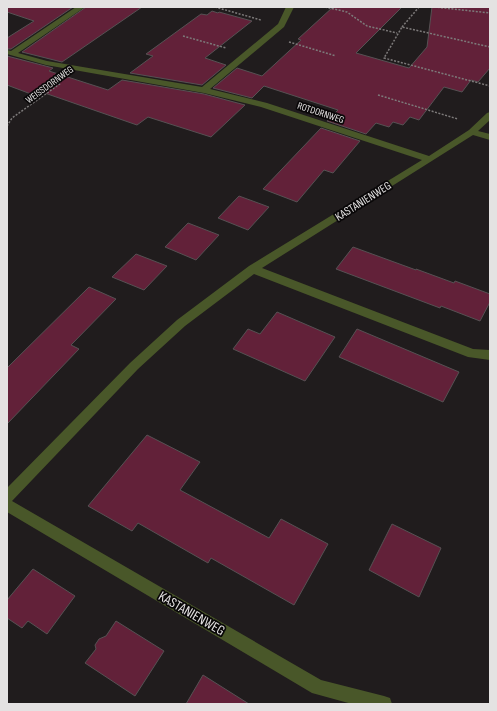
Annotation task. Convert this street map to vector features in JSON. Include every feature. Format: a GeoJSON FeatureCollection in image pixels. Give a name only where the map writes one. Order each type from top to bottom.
{"type":"FeatureCollection","features":[{"type":"Feature","properties":{"kind":"street","name":"ROTDORNWEG"},"geometry":{"type":"LineString","coordinates":[[9,53],[81,7]]}},
{"type":"Feature","properties":{"kind":"street"},"geometry":{"type":"LineString","coordinates":[[204,90],[281,25],[290,7]]}},
{"type":"Feature","properties":{"kind":"street","name":"ROTDORNWEG"},"geometry":{"type":"LineString","coordinates":[[9,53],[46,63],[204,90],[264,104],[430,159]]}},
{"type":"Feature","properties":{"kind":"street","name":"KASTANIENWEG"},"geometry":{"type":"LineString","coordinates":[[7,497],[134,366],[181,323],[253,269],[430,159],[476,128],[490,115]]}},
{"type":"Feature","properties":{"kind":"street"},"geometry":{"type":"LineString","coordinates":[[476,128],[490,137]]}},
{"type":"Feature","properties":{"kind":"street"},"geometry":{"type":"LineString","coordinates":[[253,269],[472,354],[490,356]]}},
{"type":"Feature","properties":{"kind":"street","name":"KASTANIENWEG"},"geometry":{"type":"LineString","coordinates":[[7,505],[318,687],[384,704]]}},
{"type":"Feature","properties":{"kind":"path"},"geometry":{"type":"LineString","coordinates":[[215,7],[281,25]]}},
{"type":"Feature","properties":{"kind":"path"},"geometry":{"type":"LineString","coordinates":[[325,7],[347,12],[367,26],[398,34]]}},
{"type":"Feature","properties":{"kind":"path"},"geometry":{"type":"LineString","coordinates":[[419,7],[402,27],[384,58],[490,86]]}},
{"type":"Feature","properties":{"kind":"path"},"geometry":{"type":"LineString","coordinates":[[434,7],[490,13]]}},
{"type":"Feature","properties":{"kind":"path"},"geometry":{"type":"LineString","coordinates":[[402,27],[490,46]]}},
{"type":"Feature","properties":{"kind":"path"},"geometry":{"type":"LineString","coordinates":[[183,36],[246,54]]}},
{"type":"Feature","properties":{"kind":"path"},"geometry":{"type":"LineString","coordinates":[[287,41],[336,56]]}},
{"type":"Feature","properties":{"kind":"path","name":"WEISSDORNWEG"},"geometry":{"type":"LineString","coordinates":[[7,126],[12,118],[81,69]]}},
{"type":"Feature","properties":{"kind":"path"},"geometry":{"type":"LineString","coordinates":[[378,95],[476,128]]}},
{"type":"Feature","properties":{"kind":"building"},"geometry":{"type":"Polygon","coordinates":[[[7,7],[73,7],[11,49],[7,49],[7,38],[34,21],[7,12],[7,7]]]}},
{"type":"Feature","properties":{"kind":"building"},"geometry":{"type":"Polygon","coordinates":[[[86,7],[142,7],[62,62],[22,52],[86,7]]]}},
{"type":"Feature","properties":{"kind":"building"},"geometry":{"type":"Polygon","coordinates":[[[333,7],[402,7],[356,53],[409,68],[427,47],[432,7],[490,7],[490,68],[478,82],[471,80],[462,92],[444,87],[419,120],[410,117],[403,125],[393,122],[389,127],[376,123],[366,134],[327,121],[338,110],[264,86],[252,98],[213,88],[237,68],[262,76],[301,40],[298,39],[333,7]]]}},
{"type":"Feature","properties":{"kind":"building"},"geometry":{"type":"Polygon","coordinates":[[[212,11],[252,21],[205,58],[226,65],[202,85],[130,73],[153,56],[146,54],[201,14],[207,15],[212,11]]]}},
{"type":"Feature","properties":{"kind":"building"},"geometry":{"type":"Polygon","coordinates":[[[7,56],[53,68],[49,71],[108,90],[122,80],[204,94],[245,105],[211,137],[148,117],[137,125],[36,90],[31,94],[7,85],[7,56]]]}},
{"type":"Feature","properties":{"kind":"building"},"geometry":{"type":"Polygon","coordinates":[[[321,128],[360,141],[333,173],[324,170],[297,202],[263,189],[321,128]]]}},
{"type":"Feature","properties":{"kind":"building"},"geometry":{"type":"Polygon","coordinates":[[[239,196],[269,207],[248,230],[218,218],[239,196]]]}},
{"type":"Feature","properties":{"kind":"building"},"geometry":{"type":"Polygon","coordinates":[[[188,223],[219,235],[196,260],[165,247],[188,223]]]}},
{"type":"Feature","properties":{"kind":"building"},"geometry":{"type":"Polygon","coordinates":[[[353,247],[416,270],[454,283],[455,281],[490,294],[490,302],[480,321],[441,306],[440,308],[336,269],[353,247]]]}},
{"type":"Feature","properties":{"kind":"building"},"geometry":{"type":"Polygon","coordinates":[[[136,254],[167,266],[144,290],[112,277],[136,254]]]}},
{"type":"Feature","properties":{"kind":"building"},"geometry":{"type":"Polygon","coordinates":[[[89,287],[116,299],[71,345],[79,349],[7,424],[7,368],[89,287]]]}},
{"type":"Feature","properties":{"kind":"building"},"geometry":{"type":"Polygon","coordinates":[[[277,312],[335,337],[305,381],[233,349],[248,329],[260,334],[277,312]]]}},
{"type":"Feature","properties":{"kind":"building"},"geometry":{"type":"Polygon","coordinates":[[[357,329],[459,372],[443,402],[339,357],[357,329]]]}},
{"type":"Feature","properties":{"kind":"building"},"geometry":{"type":"Polygon","coordinates":[[[147,435],[200,462],[180,490],[269,538],[281,519],[328,544],[294,605],[211,558],[208,563],[138,523],[132,531],[88,506],[147,435]]]}},
{"type":"Feature","properties":{"kind":"building"},"geometry":{"type":"Polygon","coordinates":[[[392,524],[441,548],[419,597],[369,570],[392,524]]]}},
{"type":"Feature","properties":{"kind":"building"},"geometry":{"type":"Polygon","coordinates":[[[33,569],[75,596],[47,634],[28,621],[22,628],[7,618],[7,600],[33,569]]]}},
{"type":"Feature","properties":{"kind":"building"},"geometry":{"type":"Polygon","coordinates":[[[116,621],[164,651],[135,696],[85,663],[96,649],[95,645],[99,639],[106,636],[116,621]]]}},
{"type":"Feature","properties":{"kind":"building"},"geometry":{"type":"Polygon","coordinates":[[[203,675],[249,704],[186,704],[203,675]]]}}]}
